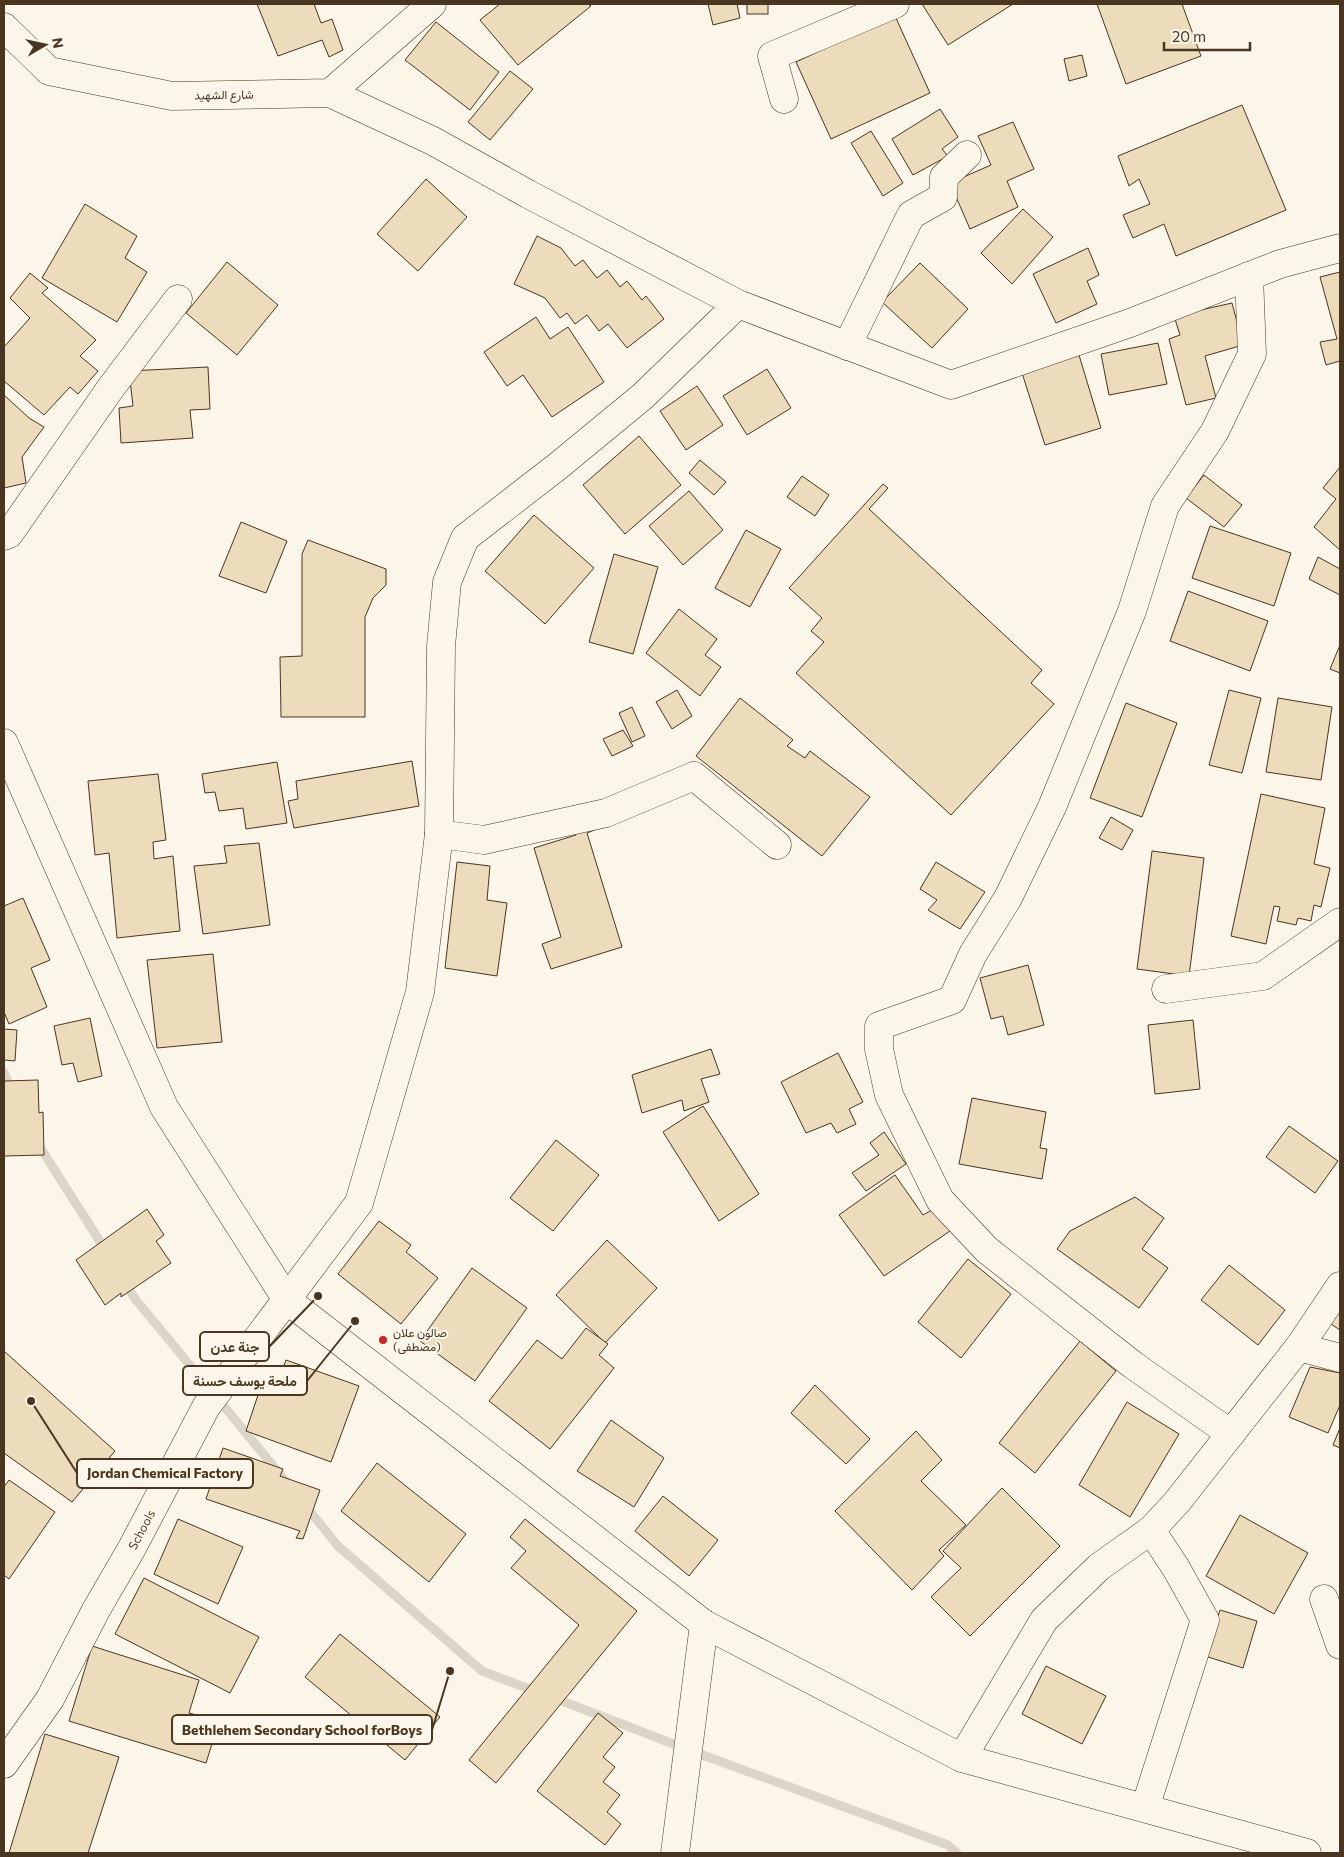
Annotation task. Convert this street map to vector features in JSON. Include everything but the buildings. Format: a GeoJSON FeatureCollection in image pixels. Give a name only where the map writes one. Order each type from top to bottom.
{"type":"FeatureCollection","features":[{"type":"Feature","properties":{"kind":"street"},"geometry":{"type":"LineString","coordinates":[[432,4],[330,92],[433,141],[528,194],[738,304],[951,385],[1130,322],[1280,264],[1340,248]]}},
{"type":"Feature","properties":{"kind":"street"},"geometry":{"type":"LineString","coordinates":[[784,99],[772,56],[895,4]]}},
{"type":"Feature","properties":{"kind":"street","name":"شارع الشهيد"},"geometry":{"type":"LineString","coordinates":[[4,27],[49,71],[172,96],[330,92]]}},
{"type":"Feature","properties":{"kind":"street"},"geometry":{"type":"LineString","coordinates":[[847,346],[911,215],[943,197],[944,177],[967,155]]}},
{"type":"Feature","properties":{"kind":"street"},"geometry":{"type":"LineString","coordinates":[[1231,1434],[1132,1365],[987,1250],[940,1200],[889,1095],[879,1050],[879,1034],[880,1026],[952,1000],[973,954],[1008,898],[1052,807],[1132,611],[1165,506],[1215,431],[1252,354],[1249,276]]}},
{"type":"Feature","properties":{"kind":"street"},"geometry":{"type":"LineString","coordinates":[[4,536],[9,534],[110,389],[178,300]]}},
{"type":"Feature","properties":{"kind":"street","name":"Schools"},"geometry":{"type":"LineString","coordinates":[[4,1764],[50,1699],[206,1407],[358,1203],[420,992],[439,834],[441,646],[447,582],[465,538],[558,466],[643,396],[738,304]]}},
{"type":"Feature","properties":{"kind":"street"},"geometry":{"type":"LineString","coordinates":[[4,743],[164,1107],[287,1300],[704,1624],[962,1758],[1307,1853]]}},
{"type":"Feature","properties":{"kind":"street"},"geometry":{"type":"LineString","coordinates":[[439,834],[484,840],[606,813],[694,776],[777,845]]}},
{"type":"Feature","properties":{"kind":"street"},"geometry":{"type":"LineString","coordinates":[[1166,989],[1263,976],[1340,922]]}},
{"type":"Feature","properties":{"kind":"street"},"geometry":{"type":"LineString","coordinates":[[962,1758],[1044,1620],[1099,1567],[1152,1530],[1177,1502],[1299,1347],[1340,1286]]}},
{"type":"Feature","properties":{"kind":"street"},"geometry":{"type":"LineString","coordinates":[[1299,1347],[1340,1358]]}},
{"type":"Feature","properties":{"kind":"street"},"geometry":{"type":"LineString","coordinates":[[1145,1808],[1205,1620],[1152,1530]]}},
{"type":"Feature","properties":{"kind":"street"},"geometry":{"type":"LineString","coordinates":[[1324,1599],[1340,1645]]}},
{"type":"Feature","properties":{"kind":"street"},"geometry":{"type":"LineString","coordinates":[[675,1853],[704,1624]]}},
{"type":"Feature","properties":{"kind":"waterway"},"geometry":{"type":"LineString","coordinates":[[4,1072],[11,1090]]}},
{"type":"Feature","properties":{"kind":"waterway"},"geometry":{"type":"LineString","coordinates":[[38,1144],[106,1251]]}},
{"type":"Feature","properties":{"kind":"waterway"},"geometry":{"type":"LineString","coordinates":[[124,1282],[136,1300],[289,1485]]}},
{"type":"Feature","properties":{"kind":"waterway"},"geometry":{"type":"LineString","coordinates":[[305,1505],[338,1546],[482,1671],[537,1692]]}},
{"type":"Feature","properties":{"kind":"waterway"},"geometry":{"type":"LineString","coordinates":[[552,1697],[689,1750],[948,1845],[957,1853]]}},
{"type":"Feature","properties":{"kind":"place","name":"جنة عدن"},"geometry":{"type":"Point","coordinates":[318,1296]}},
{"type":"Feature","properties":{"kind":"place","name":"ملحة يوسف حسنة"},"geometry":{"type":"Point","coordinates":[355,1321]}},
{"type":"Feature","properties":{"kind":"place","name":"صالون علان (مصطفى)"},"geometry":{"type":"Point","coordinates":[383,1340]}},
{"type":"Feature","properties":{"kind":"place","name":"Jordan Chemical Factory"},"geometry":{"type":"Point","coordinates":[31,1401]}},
{"type":"Feature","properties":{"kind":"place","name":"Bethlehem Secondary School forBoys"},"geometry":{"type":"Point","coordinates":[450,1671]}}]}
